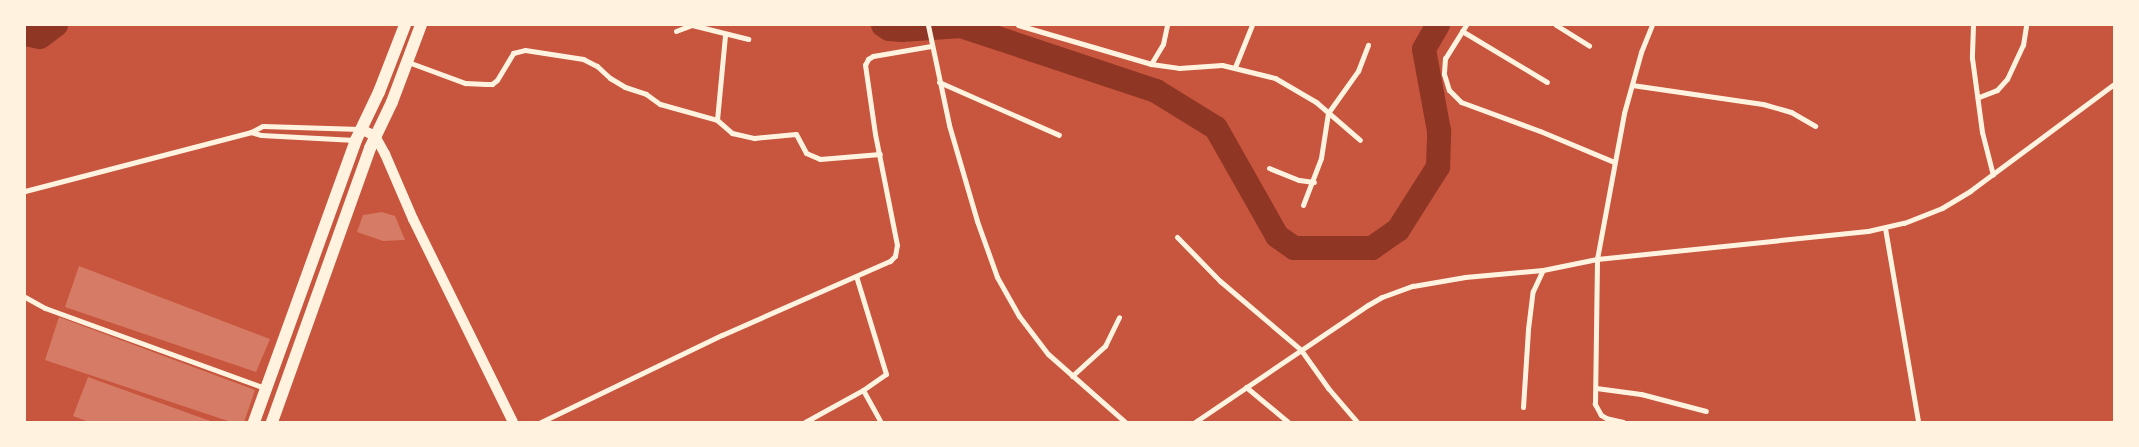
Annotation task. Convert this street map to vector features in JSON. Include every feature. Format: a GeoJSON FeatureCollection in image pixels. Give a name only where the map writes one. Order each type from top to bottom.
{"type":"FeatureCollection","features":[{"type":"Feature","properties":{"kind":"highway"},"geometry":{"type":"LineString","coordinates":[[254,422],[359,134],[405,25]]}},
{"type":"Feature","properties":{"kind":"highway"},"geometry":{"type":"LineString","coordinates":[[272,422],[372,142],[392,102],[421,25]]}},
{"type":"Feature","properties":{"kind":"main road"},"geometry":{"type":"LineString","coordinates":[[359,134],[372,142],[385,154],[413,219],[514,422]]}},
{"type":"Feature","properties":{"kind":"street"},"geometry":{"type":"LineString","coordinates":[[676,31],[692,25],[725,35],[748,39]]}},
{"type":"Feature","properties":{"kind":"street"},"geometry":{"type":"LineString","coordinates":[[928,25],[949,125],[977,221],[997,277],[1033,336],[1048,354],[1125,422]]}},
{"type":"Feature","properties":{"kind":"street"},"geometry":{"type":"LineString","coordinates":[[1018,25],[1151,64],[1179,68],[1222,65],[1275,78],[1316,102],[1360,140]]}},
{"type":"Feature","properties":{"kind":"street"},"geometry":{"type":"LineString","coordinates":[[1151,64],[1163,44],[1167,25]]}},
{"type":"Feature","properties":{"kind":"street"},"geometry":{"type":"LineString","coordinates":[[1235,67],[1252,25]]}},
{"type":"Feature","properties":{"kind":"street"},"geometry":{"type":"LineString","coordinates":[[1466,25],[1445,58],[1444,74],[1449,90],[1461,102],[1540,131],[1614,162]]}},
{"type":"Feature","properties":{"kind":"street"},"geometry":{"type":"LineString","coordinates":[[1556,25],[1589,46]]}},
{"type":"Feature","properties":{"kind":"street"},"geometry":{"type":"LineString","coordinates":[[1623,422],[1606,418],[1600,414],[1595,404],[1597,259],[1614,162],[1632,85],[1641,52],[1652,25]]}},
{"type":"Feature","properties":{"kind":"street"},"geometry":{"type":"LineString","coordinates":[[1973,25],[1972,58],[1979,97],[1982,132],[1993,174]]}},
{"type":"Feature","properties":{"kind":"street"},"geometry":{"type":"LineString","coordinates":[[1979,97],[1997,90],[2008,79],[2023,45],[2026,25]]}},
{"type":"Feature","properties":{"kind":"street"},"geometry":{"type":"LineString","coordinates":[[1462,32],[1546,82]]}},
{"type":"Feature","properties":{"kind":"street"},"geometry":{"type":"LineString","coordinates":[[717,120],[725,35]]}},
{"type":"Feature","properties":{"kind":"street"},"geometry":{"type":"LineString","coordinates":[[1304,205],[1314,182],[1321,158],[1328,113],[1358,71],[1368,44]]}},
{"type":"Feature","properties":{"kind":"street"},"geometry":{"type":"LineString","coordinates":[[541,422],[722,336],[890,261],[895,256],[897,245],[866,80],[865,65],[868,58],[931,45]]}},
{"type":"Feature","properties":{"kind":"street"},"geometry":{"type":"LineString","coordinates":[[407,62],[465,83],[492,84],[497,80],[513,53],[525,50],[583,59],[597,66],[625,88],[646,94],[660,104],[717,120],[732,133],[754,138],[796,134],[806,153],[820,159],[880,154]]}},
{"type":"Feature","properties":{"kind":"street"},"geometry":{"type":"LineString","coordinates":[[939,82],[1059,135]]}},
{"type":"Feature","properties":{"kind":"street"},"geometry":{"type":"LineString","coordinates":[[1195,422],[1382,297],[1413,286],[1465,277],[1543,270],[1597,259],[1885,228],[1942,208],[1993,174],[2114,84]]}},
{"type":"Feature","properties":{"kind":"street"},"geometry":{"type":"LineString","coordinates":[[1632,85],[1763,104],[1791,112],[1815,126]]}},
{"type":"Feature","properties":{"kind":"street"},"geometry":{"type":"LineString","coordinates":[[25,191],[252,132],[263,126],[359,134]]}},
{"type":"Feature","properties":{"kind":"street"},"geometry":{"type":"LineString","coordinates":[[252,132],[261,135],[359,134]]}},
{"type":"Feature","properties":{"kind":"street"},"geometry":{"type":"LineString","coordinates":[[1269,168],[1299,180],[1314,182]]}},
{"type":"Feature","properties":{"kind":"street"},"geometry":{"type":"LineString","coordinates":[[1885,228],[1918,422]]}},
{"type":"Feature","properties":{"kind":"street"},"geometry":{"type":"LineString","coordinates":[[1177,237],[1220,281],[1301,350],[1328,388],[1357,422]]}},
{"type":"Feature","properties":{"kind":"street"},"geometry":{"type":"LineString","coordinates":[[1523,408],[1533,291],[1543,270]]}},
{"type":"Feature","properties":{"kind":"street"},"geometry":{"type":"LineString","coordinates":[[806,422],[863,390],[886,374],[856,276]]}},
{"type":"Feature","properties":{"kind":"street"},"geometry":{"type":"LineString","coordinates":[[25,297],[45,308],[266,388]]}},
{"type":"Feature","properties":{"kind":"street"},"geometry":{"type":"LineString","coordinates":[[1072,376],[1110,340],[1119,317]]}},
{"type":"Feature","properties":{"kind":"street"},"geometry":{"type":"LineString","coordinates":[[1246,387],[1288,422]]}},
{"type":"Feature","properties":{"kind":"street"},"geometry":{"type":"LineString","coordinates":[[1596,388],[1641,394],[1706,412]]}},
{"type":"Feature","properties":{"kind":"street"},"geometry":{"type":"LineString","coordinates":[[863,390],[881,422]]}},
{"type":"Feature","properties":{"kind":"building"},"geometry":{"type":"Polygon","coordinates":[[[382,212],[395,216],[405,240],[383,241],[357,232],[363,215],[382,212]]]}},
{"type":"Feature","properties":{"kind":"building"},"geometry":{"type":"Polygon","coordinates":[[[79,266],[270,339],[256,372],[65,307],[79,266]]]}},
{"type":"Feature","properties":{"kind":"building"},"geometry":{"type":"Polygon","coordinates":[[[59,317],[255,390],[244,422],[231,422],[45,360],[59,317]]]}},
{"type":"Feature","properties":{"kind":"building"},"geometry":{"type":"Polygon","coordinates":[[[88,377],[213,422],[89,422],[73,416],[88,377]]]}},
{"type":"Feature","properties":{"kind":"waterway"},"geometry":{"type":"LineString","coordinates":[[25,34],[40,37],[56,25]]}},
{"type":"Feature","properties":{"kind":"waterway"},"geometry":{"type":"LineString","coordinates":[[883,25],[889,29],[902,30],[961,26],[1156,91],[1216,128],[1277,236],[1294,248],[1372,248],[1398,230],[1438,167],[1439,131],[1424,49],[1438,25]]}}]}
